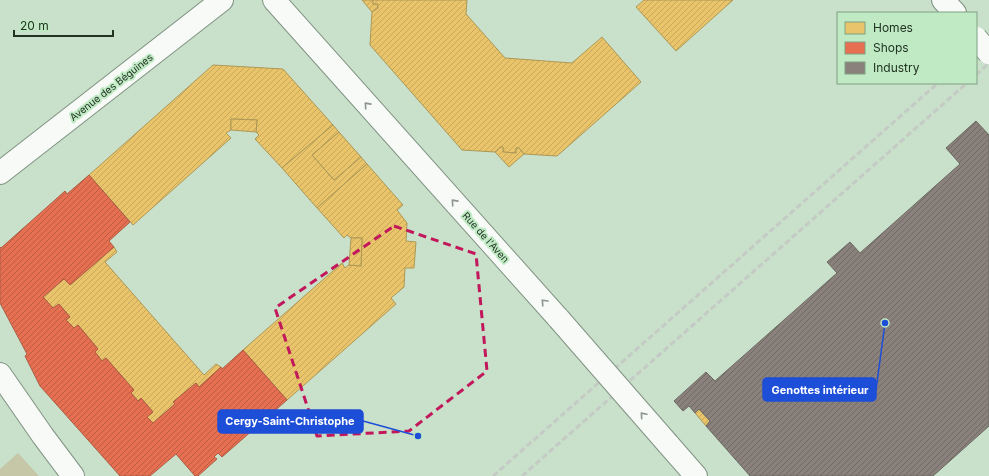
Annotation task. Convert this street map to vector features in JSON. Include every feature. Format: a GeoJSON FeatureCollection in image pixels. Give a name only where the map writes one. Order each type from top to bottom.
{"type":"FeatureCollection","features":[{"type":"Feature","properties":{"kind":"street","name":"Avenue des Béguines"},"geometry":{"type":"LineString","coordinates":[[0,173],[222,0]]}},
{"type":"Feature","properties":{"kind":"street","name":"Rue de l'Aven"},"geometry":{"type":"LineString","coordinates":[[274,0],[559,319],[696,476]]}},
{"type":"Feature","properties":{"kind":"street"},"geometry":{"type":"LineString","coordinates":[[943,0],[954,12]]}},
{"type":"Feature","properties":{"kind":"street"},"geometry":{"type":"LineString","coordinates":[[977,39],[989,53]]}},
{"type":"Feature","properties":{"kind":"street"},"geometry":{"type":"LineString","coordinates":[[0,374],[73,476]]}},
{"type":"Feature","properties":{"kind":"highlighted area"},"geometry":{"type":"Polygon","coordinates":[[[394,226],[476,254],[487,371],[409,431],[317,436],[275,308],[394,226]]]}},
{"type":"Feature","properties":{"kind":"green space"},"geometry":{"type":"Polygon","coordinates":[[[18,453],[39,476],[0,476],[0,469],[18,453]]]}},
{"type":"Feature","properties":{"kind":"building: Homes"},"geometry":{"type":"Polygon","coordinates":[[[362,0],[373,0],[373,4],[378,4],[378,8],[372,12],[362,0]]]}},
{"type":"Feature","properties":{"kind":"building: Homes"},"geometry":{"type":"Polygon","coordinates":[[[373,0],[467,0],[466,14],[505,58],[572,63],[602,37],[641,82],[557,156],[524,154],[519,148],[516,148],[516,153],[503,152],[503,147],[500,147],[495,152],[462,150],[370,45],[372,12],[378,8],[378,4],[373,4],[373,0]]]}},
{"type":"Feature","properties":{"kind":"building: Homes"},"geometry":{"type":"Polygon","coordinates":[[[644,0],[733,0],[676,51],[636,7],[644,0]]]}},
{"type":"Feature","properties":{"kind":"building: Homes"},"geometry":{"type":"Polygon","coordinates":[[[213,65],[283,69],[333,125],[282,168],[255,139],[259,135],[256,132],[257,120],[231,119],[231,130],[226,133],[231,138],[133,225],[89,175],[213,65]]]}},
{"type":"Feature","properties":{"kind":"building: Homes"},"geometry":{"type":"Polygon","coordinates":[[[231,119],[257,120],[256,132],[231,130],[231,119]]]}},
{"type":"Feature","properties":{"kind":"building: Homes"},"geometry":{"type":"Polygon","coordinates":[[[333,125],[339,132],[312,155],[334,180],[361,157],[367,164],[317,208],[282,168],[333,125]]]}},
{"type":"Feature","properties":{"kind":"building: Homes"},"geometry":{"type":"Polygon","coordinates":[[[339,132],[361,157],[334,180],[312,155],[339,132]]]}},
{"type":"Feature","properties":{"kind":"building: Homes"},"geometry":{"type":"Polygon","coordinates":[[[500,147],[503,147],[503,152],[516,153],[516,148],[519,148],[524,154],[509,167],[495,152],[500,147]]]}},
{"type":"Feature","properties":{"kind":"building: Homes"},"geometry":{"type":"Polygon","coordinates":[[[367,164],[403,205],[397,210],[407,223],[406,241],[416,242],[414,268],[405,268],[404,287],[391,298],[396,304],[287,400],[243,350],[342,263],[345,268],[349,265],[361,266],[362,238],[351,238],[347,235],[344,238],[317,208],[367,164]]]}},
{"type":"Feature","properties":{"kind":"building: Homes"},"geometry":{"type":"Polygon","coordinates":[[[351,238],[362,238],[361,266],[349,265],[351,238]]]}},
{"type":"Feature","properties":{"kind":"building: Homes"},"geometry":{"type":"Polygon","coordinates":[[[114,247],[117,252],[105,262],[204,375],[216,364],[221,367],[199,387],[196,383],[173,402],[175,404],[153,423],[147,417],[153,412],[141,398],[138,401],[131,393],[134,390],[106,358],[102,361],[95,352],[98,349],[78,325],[74,328],[66,320],[70,317],[59,304],[53,308],[43,297],[64,279],[70,285],[114,247]]]}},
{"type":"Feature","properties":{"kind":"building: Homes"},"geometry":{"type":"Polygon","coordinates":[[[699,409],[710,421],[706,426],[695,413],[699,409]]]}},
{"type":"Feature","properties":{"kind":"building: Shops"},"geometry":{"type":"Polygon","coordinates":[[[89,175],[130,222],[109,241],[114,247],[70,285],[64,279],[43,297],[53,308],[59,304],[70,317],[66,320],[74,328],[78,325],[98,349],[95,352],[102,361],[106,358],[134,390],[131,393],[138,401],[141,398],[153,412],[147,417],[153,423],[175,404],[173,402],[196,383],[199,387],[243,350],[287,400],[222,457],[218,453],[214,457],[217,459],[198,476],[195,476],[176,454],[150,476],[120,476],[40,386],[25,356],[27,354],[0,303],[0,247],[1,248],[65,191],[67,194],[89,175]]]}},
{"type":"Feature","properties":{"kind":"building: Industry"},"geometry":{"type":"Polygon","coordinates":[[[976,121],[989,135],[989,426],[933,476],[750,476],[706,426],[710,421],[699,409],[695,413],[689,406],[683,411],[674,401],[706,372],[715,381],[837,273],[827,262],[850,242],[860,253],[960,164],[946,148],[976,121]]]}},
{"type":"Feature","properties":{"kind":"railway"},"geometry":{"type":"LineString","coordinates":[[977,48],[989,38]]}},
{"type":"Feature","properties":{"kind":"railway"},"geometry":{"type":"LineString","coordinates":[[977,74],[989,63]]}},
{"type":"Feature","properties":{"kind":"railway"},"geometry":{"type":"LineString","coordinates":[[493,476],[937,84]]}},
{"type":"Feature","properties":{"kind":"railway"},"geometry":{"type":"LineString","coordinates":[[522,476],[966,84]]}},
{"type":"Feature","properties":{"kind":"place","name":"Genottes intérieur"},"geometry":{"type":"Point","coordinates":[885,323]}},
{"type":"Feature","properties":{"kind":"place","name":"Cergy-Saint-Christophe"},"geometry":{"type":"Point","coordinates":[418,436]}}]}
